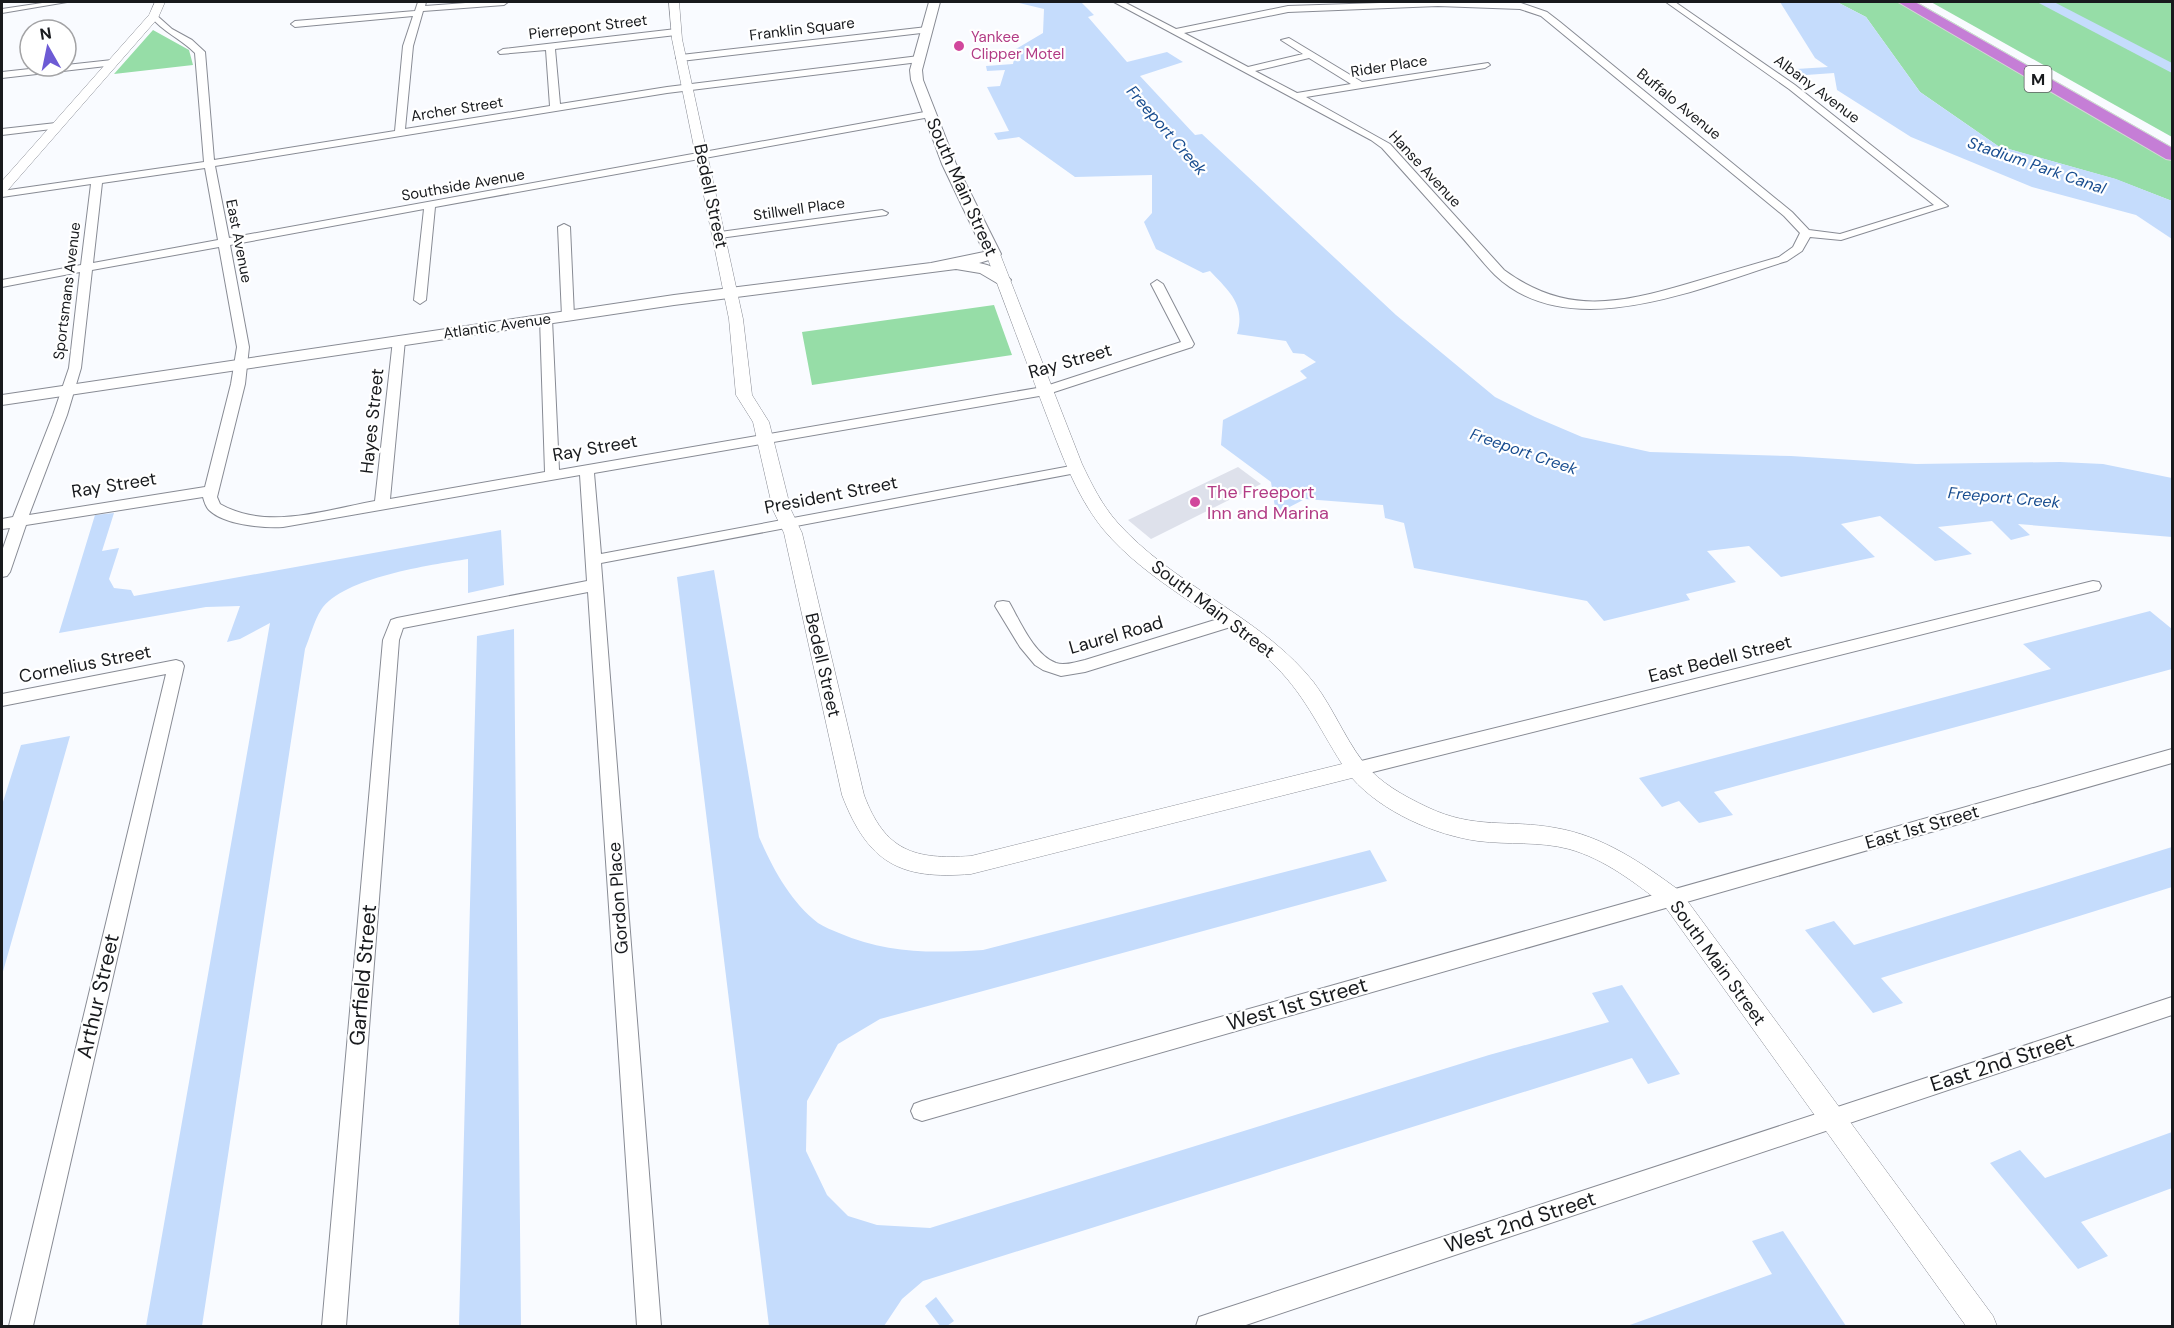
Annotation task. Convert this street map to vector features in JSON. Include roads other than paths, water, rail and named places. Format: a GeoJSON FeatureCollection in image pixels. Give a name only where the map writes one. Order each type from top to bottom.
{"type":"FeatureCollection","features":[{"type":"Feature","properties":{"kind":"highway","name":"M"},"geometry":{"type":"LineString","coordinates":[[1905,2],[2172,155]]}},
{"type":"Feature","properties":{"kind":"highway","name":"M"},"geometry":{"type":"LineString","coordinates":[[1925,2],[2172,142]]}},
{"type":"Feature","properties":{"kind":"main road","name":"South Main Street"},"geometry":{"type":"LineString","coordinates":[[934,2],[916,70],[917,80],[949,165],[993,254]]}},
{"type":"Feature","properties":{"kind":"main road","name":"Atlantic Avenue"},"geometry":{"type":"LineString","coordinates":[[2,400],[399,340],[951,264],[993,254]]}},
{"type":"Feature","properties":{"kind":"main road"},"geometry":{"type":"LineString","coordinates":[[951,264],[985,270],[1003,280]]}},
{"type":"Feature","properties":{"kind":"street"},"geometry":{"type":"LineString","coordinates":[[2,11],[63,2]]}},
{"type":"Feature","properties":{"kind":"street"},"geometry":{"type":"LineString","coordinates":[[2,188],[154,16],[160,2]]}},
{"type":"Feature","properties":{"kind":"street"},"geometry":{"type":"LineString","coordinates":[[295,24],[420,8],[504,2]]}},
{"type":"Feature","properties":{"kind":"street","name":"Bedell Street"},"geometry":{"type":"LineString","coordinates":[[674,2],[681,58],[731,293],[744,394],[761,422],[782,510],[793,533],[860,818],[877,843],[906,860],[928,866],[971,865],[1357,769]]}},
{"type":"Feature","properties":{"kind":"street","name":"Hanse Avenue"},"geometry":{"type":"LineString","coordinates":[[1118,2],[1360,129],[1386,146],[1500,273],[1527,291],[1575,305],[1612,306],[1642,301],[1783,259],[1798,249],[1806,233]]}},
{"type":"Feature","properties":{"kind":"street","name":"Buffalo Avenue"},"geometry":{"type":"LineString","coordinates":[[1176,32],[1288,9],[1415,2],[1521,6],[1544,14],[1557,24],[1788,213],[1806,233]]}},
{"type":"Feature","properties":{"kind":"street"},"geometry":{"type":"LineString","coordinates":[[1521,6],[1541,2]]}},
{"type":"Feature","properties":{"kind":"street","name":"Albany Avenue"},"geometry":{"type":"LineString","coordinates":[[1670,2],[1792,87],[1942,206],[1841,237],[1806,233]]}},
{"type":"Feature","properties":{"kind":"street"},"geometry":{"type":"LineString","coordinates":[[400,134],[408,46],[420,8]]}},
{"type":"Feature","properties":{"kind":"street","name":"East Avenue"},"geometry":{"type":"LineString","coordinates":[[154,16],[169,31],[189,42],[200,52],[209,164],[243,347],[242,363],[211,491]]}},
{"type":"Feature","properties":{"kind":"street","name":"Franklin Square"},"geometry":{"type":"LineString","coordinates":[[681,58],[927,30]]}},
{"type":"Feature","properties":{"kind":"street","name":"Pierrepont Street"},"geometry":{"type":"LineString","coordinates":[[503,52],[676,32]]}},
{"type":"Feature","properties":{"kind":"street"},"geometry":{"type":"LineString","coordinates":[[1286,40],[1361,86]]}},
{"type":"Feature","properties":{"kind":"street"},"geometry":{"type":"LineString","coordinates":[[550,46],[555,109]]}},
{"type":"Feature","properties":{"kind":"street"},"geometry":{"type":"LineString","coordinates":[[1247,70],[1311,55]]}},
{"type":"Feature","properties":{"kind":"street","name":"Archer Street"},"geometry":{"type":"LineString","coordinates":[[2,194],[209,164],[688,88],[919,59]]}},
{"type":"Feature","properties":{"kind":"street"},"geometry":{"type":"LineString","coordinates":[[2,75],[112,63]]}},
{"type":"Feature","properties":{"kind":"street","name":"Rider Place"},"geometry":{"type":"LineString","coordinates":[[1297,96],[1485,65]]}},
{"type":"Feature","properties":{"kind":"street","name":"Southside Avenue"},"geometry":{"type":"LineString","coordinates":[[2,283],[930,114]]}},
{"type":"Feature","properties":{"kind":"street"},"geometry":{"type":"LineString","coordinates":[[2,132],[57,126]]}},
{"type":"Feature","properties":{"kind":"street","name":"Sportsmans Avenue"},"geometry":{"type":"LineString","coordinates":[[2,572],[75,368],[97,180]]}},
{"type":"Feature","properties":{"kind":"street"},"geometry":{"type":"LineString","coordinates":[[420,300],[430,206]]}},
{"type":"Feature","properties":{"kind":"street","name":"Stillwell Place"},"geometry":{"type":"LineString","coordinates":[[720,235],[882,213]]}},
{"type":"Feature","properties":{"kind":"street"},"geometry":{"type":"LineString","coordinates":[[564,227],[568,316]]}},
{"type":"Feature","properties":{"kind":"street","name":"South Main Street"},"geometry":{"type":"LineString","coordinates":[[993,254],[1045,391],[1091,502],[1124,540],[1264,644],[1298,676],[1317,701],[1357,769],[1383,793],[1421,814],[1448,825],[1478,832],[1557,837],[1582,843],[1625,862],[1672,898],[1983,1326]]}},
{"type":"Feature","properties":{"kind":"street","name":"Ray Street"},"geometry":{"type":"LineString","coordinates":[[2,524],[211,491],[211,502],[214,507],[238,519],[255,523],[283,522],[1045,391],[1188,344],[1156,284]]}},
{"type":"Feature","properties":{"kind":"street"},"geometry":{"type":"LineString","coordinates":[[546,319],[552,476]]}},
{"type":"Feature","properties":{"kind":"street","name":"Hayes Street"},"geometry":{"type":"LineString","coordinates":[[382,505],[399,340]]}},
{"type":"Feature","properties":{"kind":"street","name":"President Street"},"geometry":{"type":"LineString","coordinates":[[593,560],[1076,469]]}},
{"type":"Feature","properties":{"kind":"street","name":"Gordon Place"},"geometry":{"type":"LineString","coordinates":[[587,470],[649,1326]]}},
{"type":"Feature","properties":{"kind":"street","name":"Garfield Street"},"geometry":{"type":"LineString","coordinates":[[334,1326],[391,640],[397,624],[595,585]]}},
{"type":"Feature","properties":{"kind":"street","name":"East Bedell Street"},"geometry":{"type":"LineString","coordinates":[[1357,769],[2093,586]]}},
{"type":"Feature","properties":{"kind":"street","name":"Laurel Road"},"geometry":{"type":"LineString","coordinates":[[1004,606],[1034,655],[1057,669],[1081,667],[1231,621]]}},
{"type":"Feature","properties":{"kind":"street","name":"Cornelius Street"},"geometry":{"type":"LineString","coordinates":[[2,700],[176,666]]}},
{"type":"Feature","properties":{"kind":"street","name":"Arthur Street"},"geometry":{"type":"LineString","coordinates":[[21,1326],[176,666]]}},
{"type":"Feature","properties":{"kind":"street","name":"East 1st Street"},"geometry":{"type":"LineString","coordinates":[[1672,898],[2172,756]]}},
{"type":"Feature","properties":{"kind":"street","name":"West 1st Street"},"geometry":{"type":"LineString","coordinates":[[922,1111],[1672,898]]}},
{"type":"Feature","properties":{"kind":"street","name":"East 2nd Street"},"geometry":{"type":"LineString","coordinates":[[1832,1119],[2172,1006]]}},
{"type":"Feature","properties":{"kind":"street","name":"West 2nd Street"},"geometry":{"type":"LineString","coordinates":[[1208,1326],[1832,1119]]}},
{"type":"Feature","properties":{"kind":"water","name":"Freeport Creek"},"geometry":{"type":"Polygon","coordinates":[[[1015,2],[1081,2],[1094,15],[1088,17],[1127,62],[1167,52],[1183,62],[1140,76],[1195,135],[1202,134],[1396,315],[1495,397],[1535,417],[1582,437],[1650,452],[1791,456],[1916,464],[2060,462],[2103,464],[2172,478],[2172,537],[2018,524],[2030,535],[2011,540],[1992,521],[1938,527],[1972,554],[1935,561],[1880,516],[1841,524],[1875,557],[1781,577],[1749,546],[1707,551],[1736,582],[1686,594],[1690,600],[1604,621],[1587,601],[1414,568],[1404,523],[1385,518],[1383,505],[1305,499],[1276,514],[1271,482],[1221,445],[1223,420],[1307,378],[1300,371],[1316,362],[1304,354],[1293,353],[1286,341],[1237,334],[1239,315],[1237,307],[1234,299],[1217,278],[1210,271],[1203,273],[1156,249],[1144,222],[1152,213],[1152,175],[1075,177],[1019,137],[998,140],[994,133],[1009,131],[987,87],[1000,86],[1005,70],[987,71],[986,66],[1013,64],[1016,49],[1043,33],[1044,9],[1015,2]]]}},
{"type":"Feature","properties":{"kind":"water","name":"Stadium Park Canal"},"geometry":{"type":"Polygon","coordinates":[[[1780,2],[1837,2],[1866,17],[1920,92],[1998,146],[2116,179],[2172,201],[2172,239],[2136,215],[2032,187],[1911,137],[1837,90],[1834,73],[1806,75],[1796,69],[1828,67],[1815,58],[1780,2]]]}},
{"type":"Feature","properties":{"kind":"water"},"geometry":{"type":"Polygon","coordinates":[[[114,513],[102,551],[119,548],[109,579],[114,588],[131,590],[134,596],[501,530],[504,585],[468,593],[468,559],[389,574],[348,589],[332,599],[321,610],[312,629],[305,649],[202,1326],[146,1326],[270,623],[240,639],[227,642],[240,606],[206,607],[59,633],[95,515],[114,513]]]}},
{"type":"Feature","properties":{"kind":"water"},"geometry":{"type":"Polygon","coordinates":[[[714,570],[759,837],[776,872],[791,895],[818,923],[828,928],[857,940],[892,948],[946,952],[983,950],[1370,850],[1387,881],[880,1019],[838,1044],[807,1101],[806,1151],[827,1195],[848,1216],[877,1225],[930,1228],[1489,1055],[1609,1022],[1592,993],[1622,985],[1680,1074],[1648,1084],[1632,1058],[923,1281],[902,1299],[884,1326],[769,1326],[677,577],[714,570]]]}},
{"type":"Feature","properties":{"kind":"water"},"geometry":{"type":"Polygon","coordinates":[[[2150,611],[2172,629],[2172,669],[1714,792],[1733,815],[1699,823],[1679,801],[1662,807],[1639,778],[2051,669],[2023,644],[2150,611]]]}},
{"type":"Feature","properties":{"kind":"water"},"geometry":{"type":"Polygon","coordinates":[[[514,629],[521,1326],[459,1326],[477,636],[514,629]]]}},
{"type":"Feature","properties":{"kind":"water"},"geometry":{"type":"Polygon","coordinates":[[[70,736],[2,975],[2,805],[21,745],[70,736]]]}},
{"type":"Feature","properties":{"kind":"water"},"geometry":{"type":"Polygon","coordinates":[[[2172,847],[2172,887],[1881,978],[1903,1003],[1873,1013],[1805,930],[1834,921],[1854,945],[2172,847]]]}},
{"type":"Feature","properties":{"kind":"water"},"geometry":{"type":"Polygon","coordinates":[[[2172,1132],[2172,1188],[2081,1222],[2108,1256],[2078,1269],[1990,1163],[2020,1150],[2045,1178],[2172,1132]]]}},
{"type":"Feature","properties":{"kind":"water"},"geometry":{"type":"Polygon","coordinates":[[[1783,1231],[1846,1326],[1627,1326],[1772,1274],[1752,1241],[1783,1231]]]}},
{"type":"Feature","properties":{"kind":"water"},"geometry":{"type":"Polygon","coordinates":[[[936,1297],[954,1321],[947,1326],[940,1326],[925,1306],[936,1297]]]}},
{"type":"Feature","properties":{"kind":"waterway"},"geometry":{"type":"LineString","coordinates":[[2044,2],[2172,69]]}},
{"type":"Feature","properties":{"kind":"place","name":"Yankee Clipper Motel"},"geometry":{"type":"Point","coordinates":[959,46]}},
{"type":"Feature","properties":{"kind":"place","name":"The Freeport Inn and Marina"},"geometry":{"type":"Point","coordinates":[1195,502]}}]}
